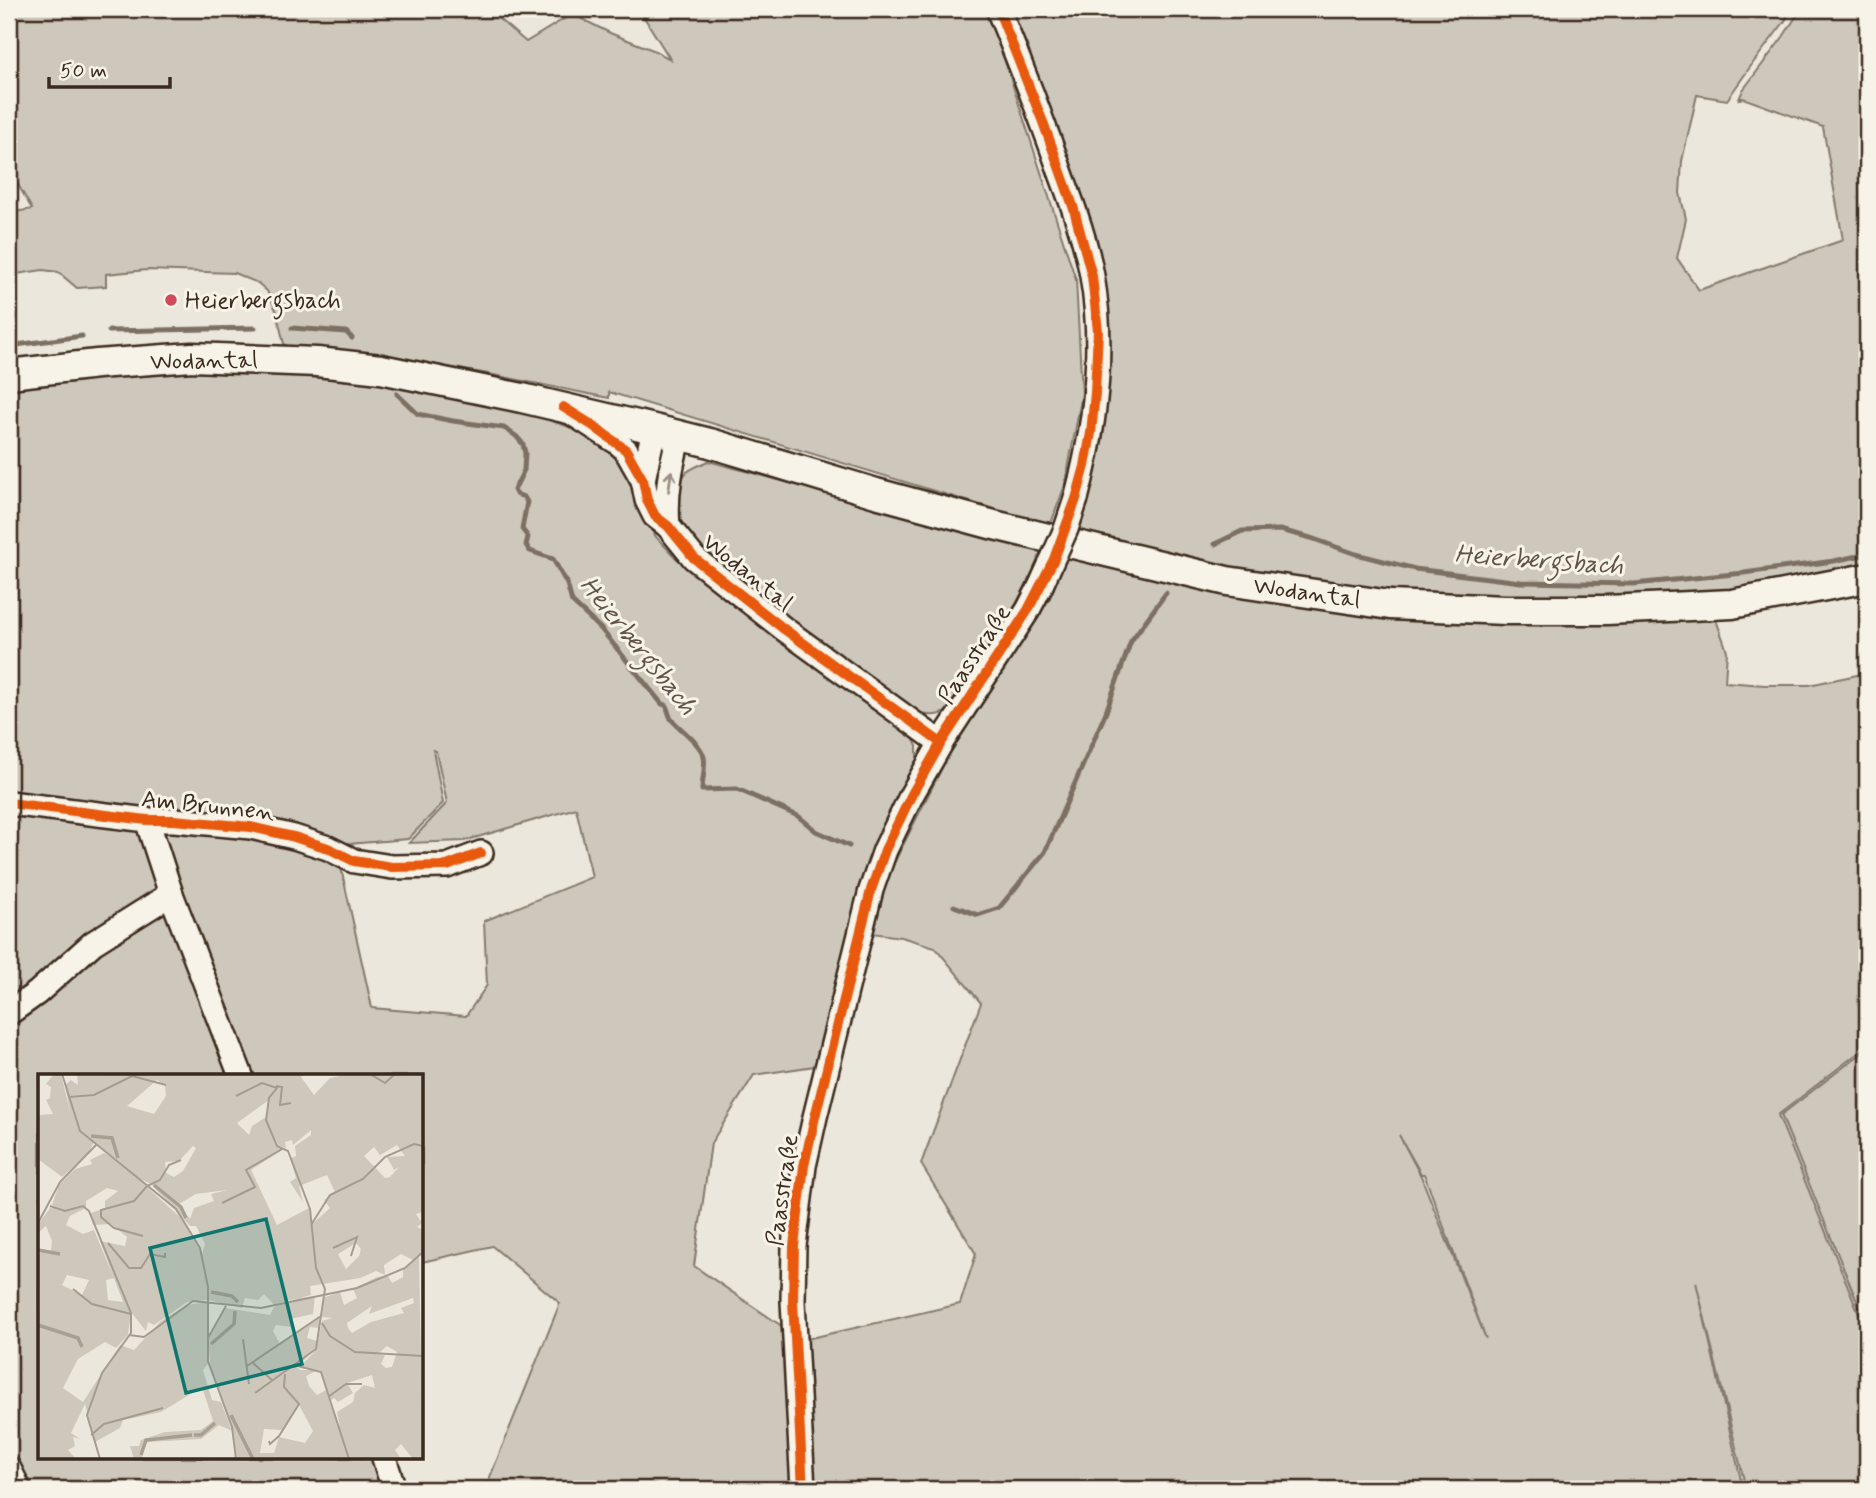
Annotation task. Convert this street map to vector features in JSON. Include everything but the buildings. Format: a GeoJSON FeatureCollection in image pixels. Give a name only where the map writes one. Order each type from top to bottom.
{"type":"FeatureCollection","features":[{"type":"Feature","properties":{"kind":"main road","name":"Wodantal"},"geometry":{"type":"LineString","coordinates":[[9,374],[192,357],[317,362],[381,369],[667,432],[876,494],[1214,578],[1390,604],[1531,610],[1607,610],[1732,604],[1867,578]]}},
{"type":"Feature","properties":{"kind":"street","name":"Paasstraße"},"geometry":{"type":"LineString","coordinates":[[803,1489],[793,1287],[794,1246],[804,1166],[871,890],[912,794],[941,743],[1028,610],[1041,585],[1076,499],[1085,466],[1095,393],[1098,331],[1092,276],[1073,205],[998,9]]}},
{"type":"Feature","properties":{"kind":"street","name":"Wodantal"},"geometry":{"type":"LineString","coordinates":[[563,407],[626,450],[643,480],[656,516],[695,558],[784,629],[941,743]]}},
{"type":"Feature","properties":{"kind":"street"},"geometry":{"type":"LineString","coordinates":[[643,480],[667,432]]}},
{"type":"Feature","properties":{"kind":"street"},"geometry":{"type":"LineString","coordinates":[[667,432],[671,470],[666,506],[668,526]]}},
{"type":"Feature","properties":{"kind":"street","name":"Am Brunnen"},"geometry":{"type":"LineString","coordinates":[[9,803],[148,820],[251,827],[328,848],[354,861],[392,867],[447,866],[481,853]]}},
{"type":"Feature","properties":{"kind":"street","name":"Am Brunnen"},"geometry":{"type":"LineString","coordinates":[[148,820],[171,894],[240,1074]]}},
{"type":"Feature","properties":{"kind":"street"},"geometry":{"type":"LineString","coordinates":[[9,1013],[37,993],[93,943],[171,894]]}},
{"type":"Feature","properties":{"kind":"street"},"geometry":{"type":"LineString","coordinates":[[385,1460],[394,1489]]}},
{"type":"Feature","properties":{"kind":"street"},"geometry":{"type":"LineString","coordinates":[[9,1469],[19,1489]]}},
{"type":"Feature","properties":{"kind":"shaded area"},"geometry":{"type":"Polygon","coordinates":[[[9,9],[487,9],[526,42],[572,14],[670,59],[639,9],[988,9],[1076,280],[1082,394],[1065,485],[1050,526],[609,392],[609,398],[381,356],[290,348],[284,344],[276,310],[267,291],[258,283],[234,273],[147,270],[106,274],[106,286],[77,288],[58,272],[43,270],[9,275],[9,213],[32,209],[9,169],[9,9]]]}},
{"type":"Feature","properties":{"kind":"shaded area"},"geometry":{"type":"Polygon","coordinates":[[[1009,9],[1791,9],[1727,100],[1697,95],[1682,161],[1680,193],[1686,219],[1677,258],[1699,290],[1843,240],[1823,127],[1743,98],[1739,99],[1801,9],[1867,9],[1867,566],[1732,593],[1568,607],[1363,594],[1073,538],[1096,471],[1108,362],[1106,285],[1086,216],[1009,9]]]}},
{"type":"Feature","properties":{"kind":"shaded area"},"geometry":{"type":"Polygon","coordinates":[[[186,370],[281,371],[392,382],[486,398],[578,430],[610,449],[621,461],[640,509],[656,537],[676,558],[782,641],[912,736],[917,746],[917,764],[821,1065],[754,1075],[711,1143],[694,1266],[786,1329],[795,1489],[486,1487],[560,1303],[492,1246],[424,1262],[424,1074],[38,1074],[38,1460],[380,1460],[390,1489],[27,1489],[9,1451],[9,387],[186,370]],[[433,750],[443,803],[408,839],[336,845],[372,1008],[466,1016],[487,985],[484,921],[592,877],[576,808],[464,841],[409,843],[447,803],[436,751],[433,750]]]}},
{"type":"Feature","properties":{"kind":"shaded area"},"geometry":{"type":"Polygon","coordinates":[[[708,461],[1043,551],[1003,630],[950,710],[935,715],[920,714],[812,635],[699,546],[682,525],[678,494],[685,474],[708,461]]]}},
{"type":"Feature","properties":{"kind":"shaded area"},"geometry":{"type":"Polygon","coordinates":[[[1070,548],[1244,593],[1713,611],[1727,651],[1725,682],[1809,685],[1867,673],[1867,1046],[1778,1115],[1867,1333],[1867,1489],[1746,1489],[1696,1282],[1743,1489],[813,1489],[802,1340],[960,1304],[976,1254],[921,1164],[981,1003],[935,947],[901,937],[872,933],[887,877],[954,744],[1050,598],[1070,548]],[[1399,1135],[1421,1176],[1486,1339],[1424,1174],[1421,1174],[1399,1135]]]}},
{"type":"Feature","properties":{"kind":"shaded area"},"geometry":{"type":"Polygon","coordinates":[[[1867,1049],[1867,1326],[1781,1115],[1867,1049]]]}},
{"type":"Feature","properties":{"kind":"waterway","name":"Heierbergsbach"},"geometry":{"type":"LineString","coordinates":[[109,331],[255,328]]}},
{"type":"Feature","properties":{"kind":"waterway"},"geometry":{"type":"LineString","coordinates":[[292,328],[346,332],[352,338]]}},
{"type":"Feature","properties":{"kind":"waterway"},"geometry":{"type":"LineString","coordinates":[[9,346],[82,336]]}},
{"type":"Feature","properties":{"kind":"waterway","name":"Heierbergsbach"},"geometry":{"type":"LineString","coordinates":[[397,394],[418,414],[504,428],[523,444],[524,470],[514,490],[527,502],[522,529],[528,537],[526,545],[530,551],[553,559],[567,584],[572,602],[601,629],[662,704],[666,705],[672,720],[699,747],[704,757],[702,790],[737,789],[798,816],[816,831],[849,846]]}},
{"type":"Feature","properties":{"kind":"waterway","name":"Heierbergsbach"},"geometry":{"type":"LineString","coordinates":[[1215,544],[1242,531],[1280,530],[1415,569],[1521,582],[1634,584],[1744,573],[1867,554]]}},
{"type":"Feature","properties":{"kind":"waterway","name":"Heierbergsbach"},"geometry":{"type":"LineString","coordinates":[[954,906],[978,915],[999,908],[1045,852],[1106,712],[1131,641],[1166,593]]}},
{"type":"Feature","properties":{"kind":"cycle path"},"geometry":{"type":"LineString","coordinates":[[803,1489],[793,1301],[794,1246],[804,1166],[871,890],[885,850],[912,794],[941,743],[1028,610],[1054,559],[1076,499],[1091,433],[1098,331],[1092,276],[1073,206],[998,9]]}},
{"type":"Feature","properties":{"kind":"cycle path"},"geometry":{"type":"LineString","coordinates":[[563,407],[626,450],[643,480],[647,500],[655,516],[668,526],[694,558],[784,629],[941,743]]}},
{"type":"Feature","properties":{"kind":"cycle path"},"geometry":{"type":"LineString","coordinates":[[9,803],[147,820],[251,827],[328,848],[354,861],[392,867],[447,866],[481,853]]}},
{"type":"Feature","properties":{"kind":"place","name":"Heierbergsbach"},"geometry":{"type":"Point","coordinates":[171,300]}}]}
